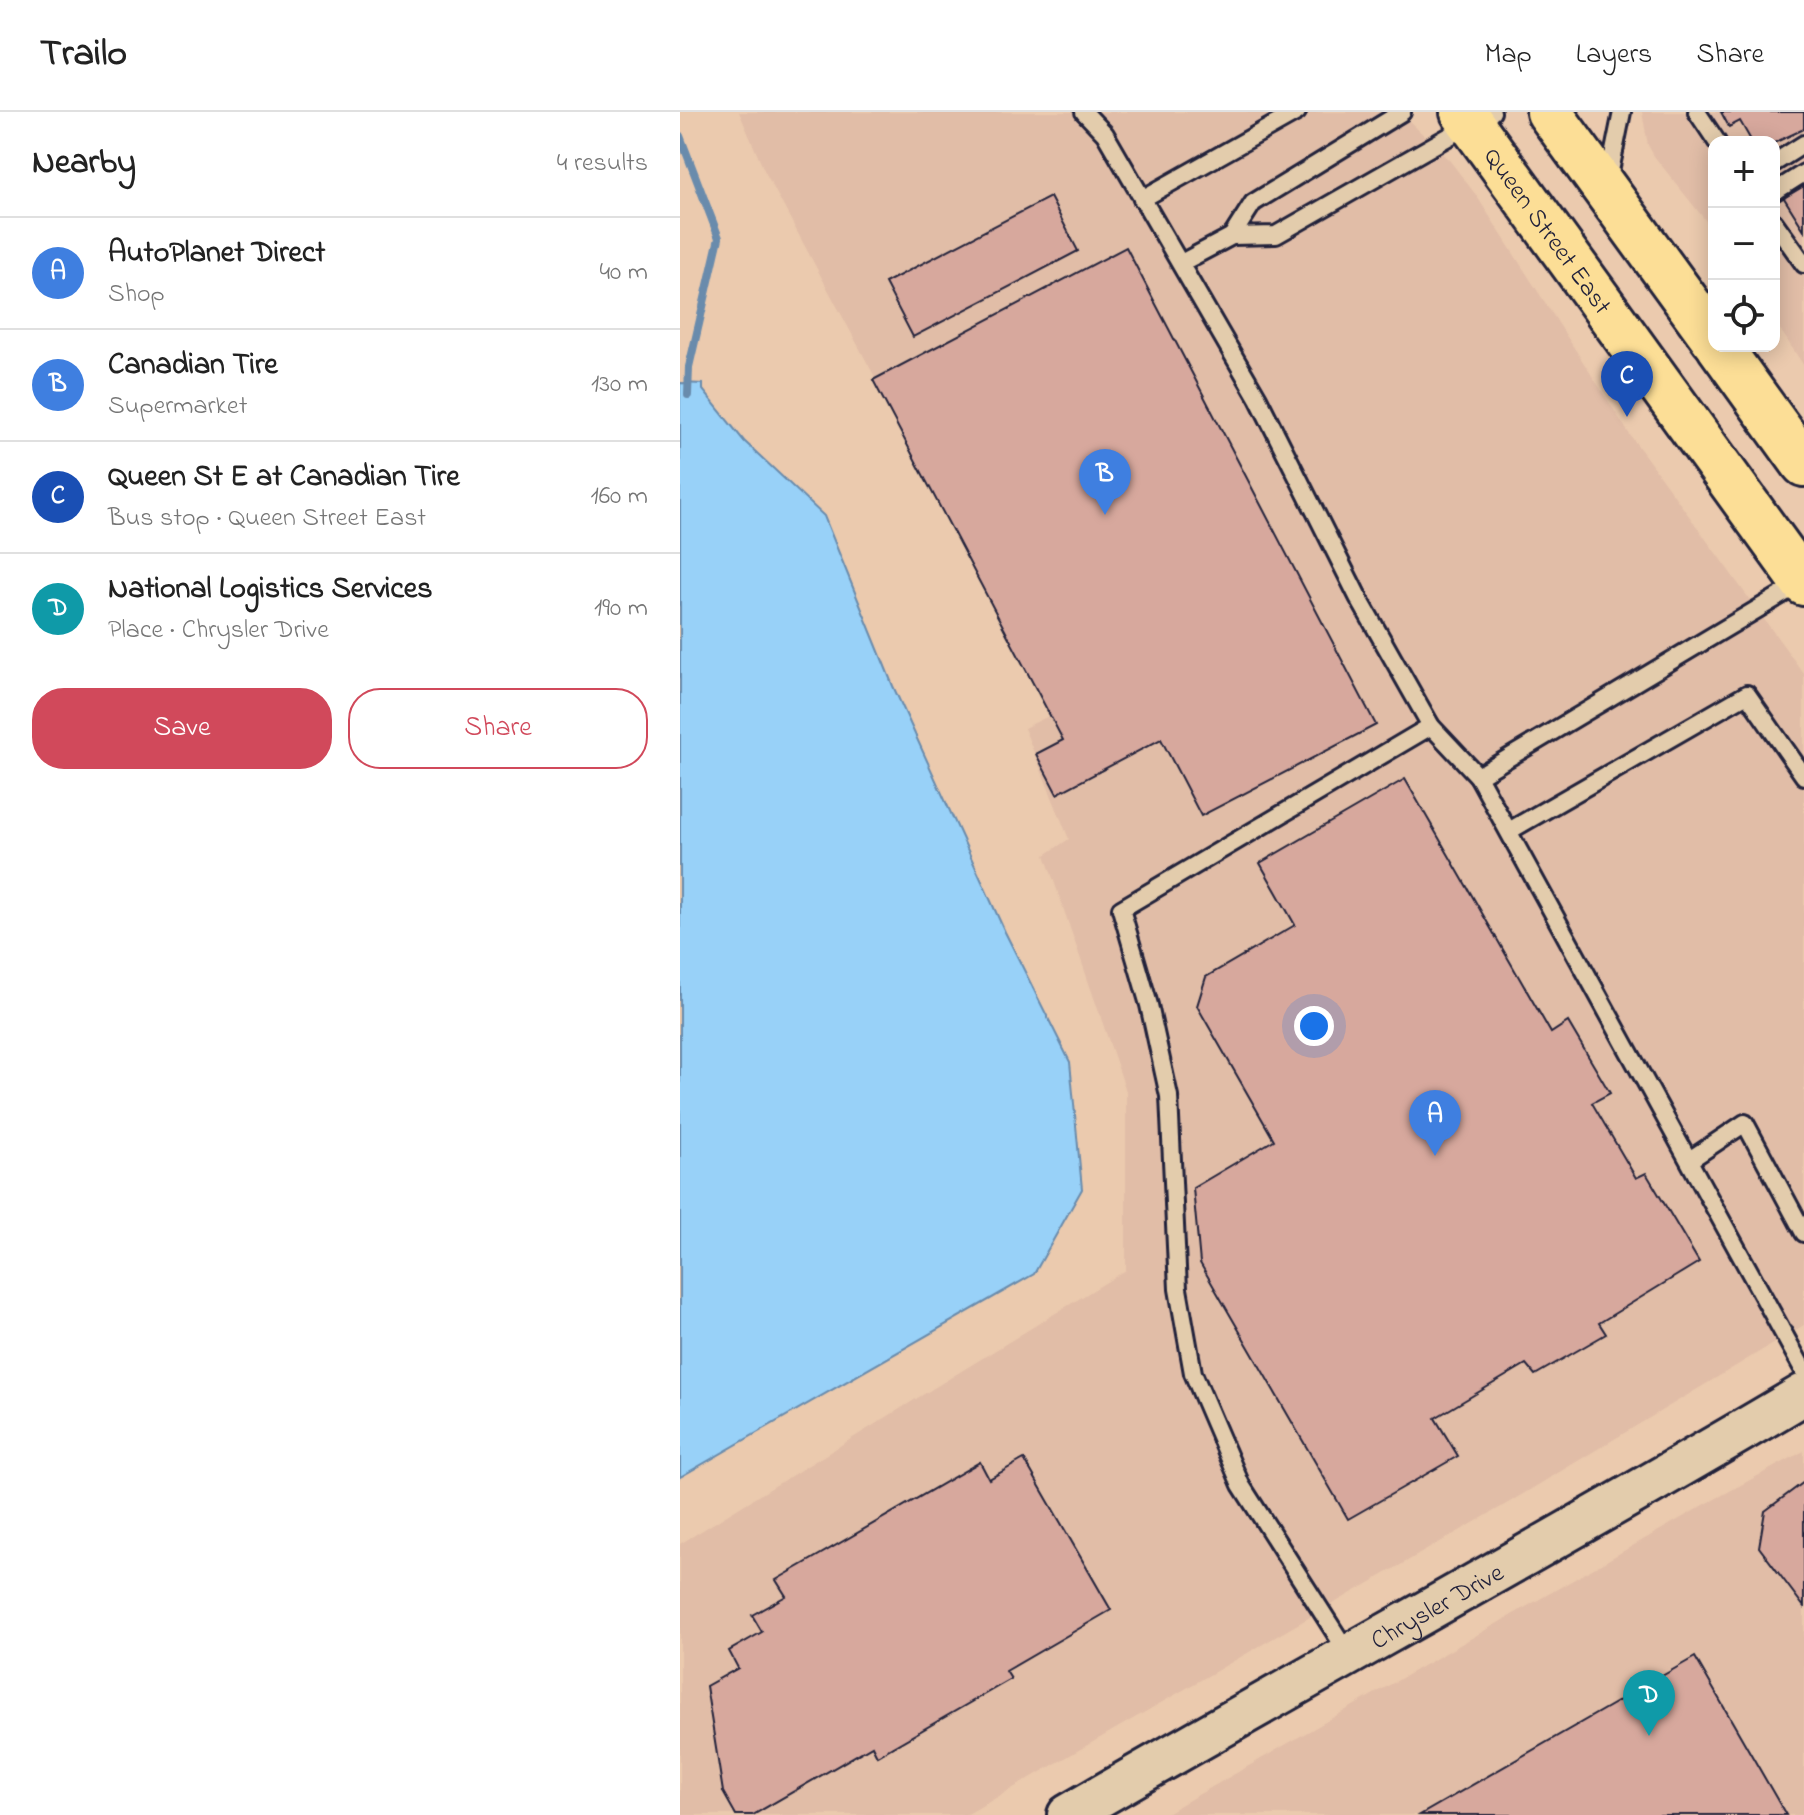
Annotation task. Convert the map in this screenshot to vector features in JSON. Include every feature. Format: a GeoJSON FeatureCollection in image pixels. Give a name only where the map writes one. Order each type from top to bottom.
{"type":"FeatureCollection","features":[{"type":"Feature","properties":{"kind":"main road"},"geometry":{"type":"LineString","coordinates":[[1549,112],[1708,331]]}},
{"type":"Feature","properties":{"kind":"main road","name":"Queen Street East"},"geometry":{"type":"LineString","coordinates":[[1475,116],[1803,582]]}},
{"type":"Feature","properties":{"kind":"main road"},"geometry":{"type":"LineString","coordinates":[[1723,352],[1804,464]]}},
{"type":"Feature","properties":{"kind":"street","name":"Chrysler Drive"},"geometry":{"type":"LineString","coordinates":[[1068,1815],[1348,1653],[1652,1485],[1804,1394]]}},
{"type":"Feature","properties":{"kind":"lane"},"geometry":{"type":"LineString","coordinates":[[1084,112],[1105,134],[1258,398],[1358,597],[1431,726],[1478,776],[1691,1159],[1804,1371]]}},
{"type":"Feature","properties":{"kind":"lane"},"geometry":{"type":"LineString","coordinates":[[1142,199],[1297,112]]}},
{"type":"Feature","properties":{"kind":"lane"},"geometry":{"type":"LineString","coordinates":[[1232,236],[1253,203],[1379,119],[1402,112]]}},
{"type":"Feature","properties":{"kind":"lane"},"geometry":{"type":"LineString","coordinates":[[1606,190],[1622,112]]}},
{"type":"Feature","properties":{"kind":"lane"},"geometry":{"type":"LineString","coordinates":[[1697,112],[1713,136]]}},
{"type":"Feature","properties":{"kind":"lane"},"geometry":{"type":"LineString","coordinates":[[1181,263],[1232,236],[1276,235],[1475,116]]}},
{"type":"Feature","properties":{"kind":"lane"},"geometry":{"type":"LineString","coordinates":[[1780,159],[1804,144]]}},
{"type":"Feature","properties":{"kind":"lane"},"geometry":{"type":"LineString","coordinates":[[1780,188],[1804,173]]}},
{"type":"Feature","properties":{"kind":"lane"},"geometry":{"type":"LineString","coordinates":[[1780,230],[1804,264]]}},
{"type":"Feature","properties":{"kind":"lane"},"geometry":{"type":"LineString","coordinates":[[1478,776],[1803,582]]}},
{"type":"Feature","properties":{"kind":"lane"},"geometry":{"type":"LineString","coordinates":[[1509,831],[1747,694],[1804,776]]}},
{"type":"Feature","properties":{"kind":"lane"},"geometry":{"type":"LineString","coordinates":[[1348,1653],[1241,1485],[1193,1373],[1178,1289],[1169,1096],[1149,1005],[1121,909],[1431,726]]}},
{"type":"Feature","properties":{"kind":"lane"},"geometry":{"type":"LineString","coordinates":[[1691,1159],[1745,1123],[1804,1233]]}},
{"type":"Feature","properties":{"kind":"shaded area"},"geometry":{"type":"Polygon","coordinates":[[[739,112],[1400,112],[1450,161],[1476,195],[1630,435],[1804,674],[1804,1325],[1508,1503],[966,1815],[680,1815],[680,1544],[1126,1270],[1126,1091],[1045,855],[1069,839],[1024,728],[1055,713],[764,170],[739,112]]]}},
{"type":"Feature","properties":{"kind":"shaded area"},"geometry":{"type":"Polygon","coordinates":[[[1642,112],[1804,112],[1804,366],[1780,329],[1780,136],[1708,136],[1708,224],[1648,145],[1642,112]]]}},
{"type":"Feature","properties":{"kind":"shaded area"},"geometry":{"type":"Polygon","coordinates":[[[1804,1451],[1804,1815],[1163,1815],[1704,1505],[1804,1451]]]}},
{"type":"Feature","properties":{"kind":"water"},"geometry":{"type":"Polygon","coordinates":[[[680,383],[703,384],[703,390],[744,441],[824,516],[893,686],[1005,932],[1070,1062],[1082,1189],[1034,1274],[680,1477],[680,383]]]}},
{"type":"Feature","properties":{"kind":"building"},"geometry":{"type":"Polygon","coordinates":[[[1721,112],[1804,112],[1804,129],[1780,140],[1780,136],[1749,136],[1740,121],[1729,127],[1721,112]]]}},
{"type":"Feature","properties":{"kind":"building"},"geometry":{"type":"Polygon","coordinates":[[[1804,186],[1804,230],[1784,198],[1804,186]]]}},
{"type":"Feature","properties":{"kind":"building"},"geometry":{"type":"Polygon","coordinates":[[[1050,197],[1078,251],[913,337],[885,283],[1050,197]]]}},
{"type":"Feature","properties":{"kind":"building"},"geometry":{"type":"Polygon","coordinates":[[[1126,247],[1376,725],[1201,816],[1161,739],[1057,794],[1036,754],[1063,740],[873,380],[1126,247]]]}},
{"type":"Feature","properties":{"kind":"building"},"geometry":{"type":"Polygon","coordinates":[[[1405,779],[1551,1033],[1568,1022],[1610,1093],[1592,1103],[1636,1178],[1646,1173],[1699,1262],[1599,1323],[1606,1334],[1535,1375],[1526,1364],[1435,1418],[1458,1456],[1348,1519],[1200,1263],[1193,1188],[1274,1140],[1197,1006],[1206,977],[1295,925],[1260,863],[1405,779]]]}},
{"type":"Feature","properties":{"kind":"building"},"geometry":{"type":"Polygon","coordinates":[[[1024,1459],[1111,1610],[1006,1671],[1011,1679],[877,1756],[872,1746],[753,1815],[736,1815],[723,1792],[706,1686],[738,1668],[729,1651],[762,1632],[752,1615],[786,1596],[776,1580],[980,1462],[989,1479],[1024,1459]]]}},
{"type":"Feature","properties":{"kind":"building"},"geometry":{"type":"Polygon","coordinates":[[[1804,1482],[1804,1607],[1759,1547],[1765,1511],[1804,1482]]]}},
{"type":"Feature","properties":{"kind":"building"},"geometry":{"type":"Polygon","coordinates":[[[1695,1657],[1786,1815],[1420,1815],[1695,1657]]]}},
{"type":"Feature","properties":{"kind":"waterway"},"geometry":{"type":"LineString","coordinates":[[680,136],[719,238],[689,367],[688,395]]}},
{"type":"Feature","properties":{"kind":"place","name":"Queen St E at Canadian Tire"},"geometry":{"type":"Point","coordinates":[1627,417]}},
{"type":"Feature","properties":{"kind":"place","name":"Canadian Tire"},"geometry":{"type":"Point","coordinates":[1105,515]}},
{"type":"Feature","properties":{"kind":"place","name":"AutoPlanet Direct"},"geometry":{"type":"Point","coordinates":[1435,1156]}},
{"type":"Feature","properties":{"kind":"place","name":"National Logistics Services"},"geometry":{"type":"Point","coordinates":[1649,1736]}}]}
